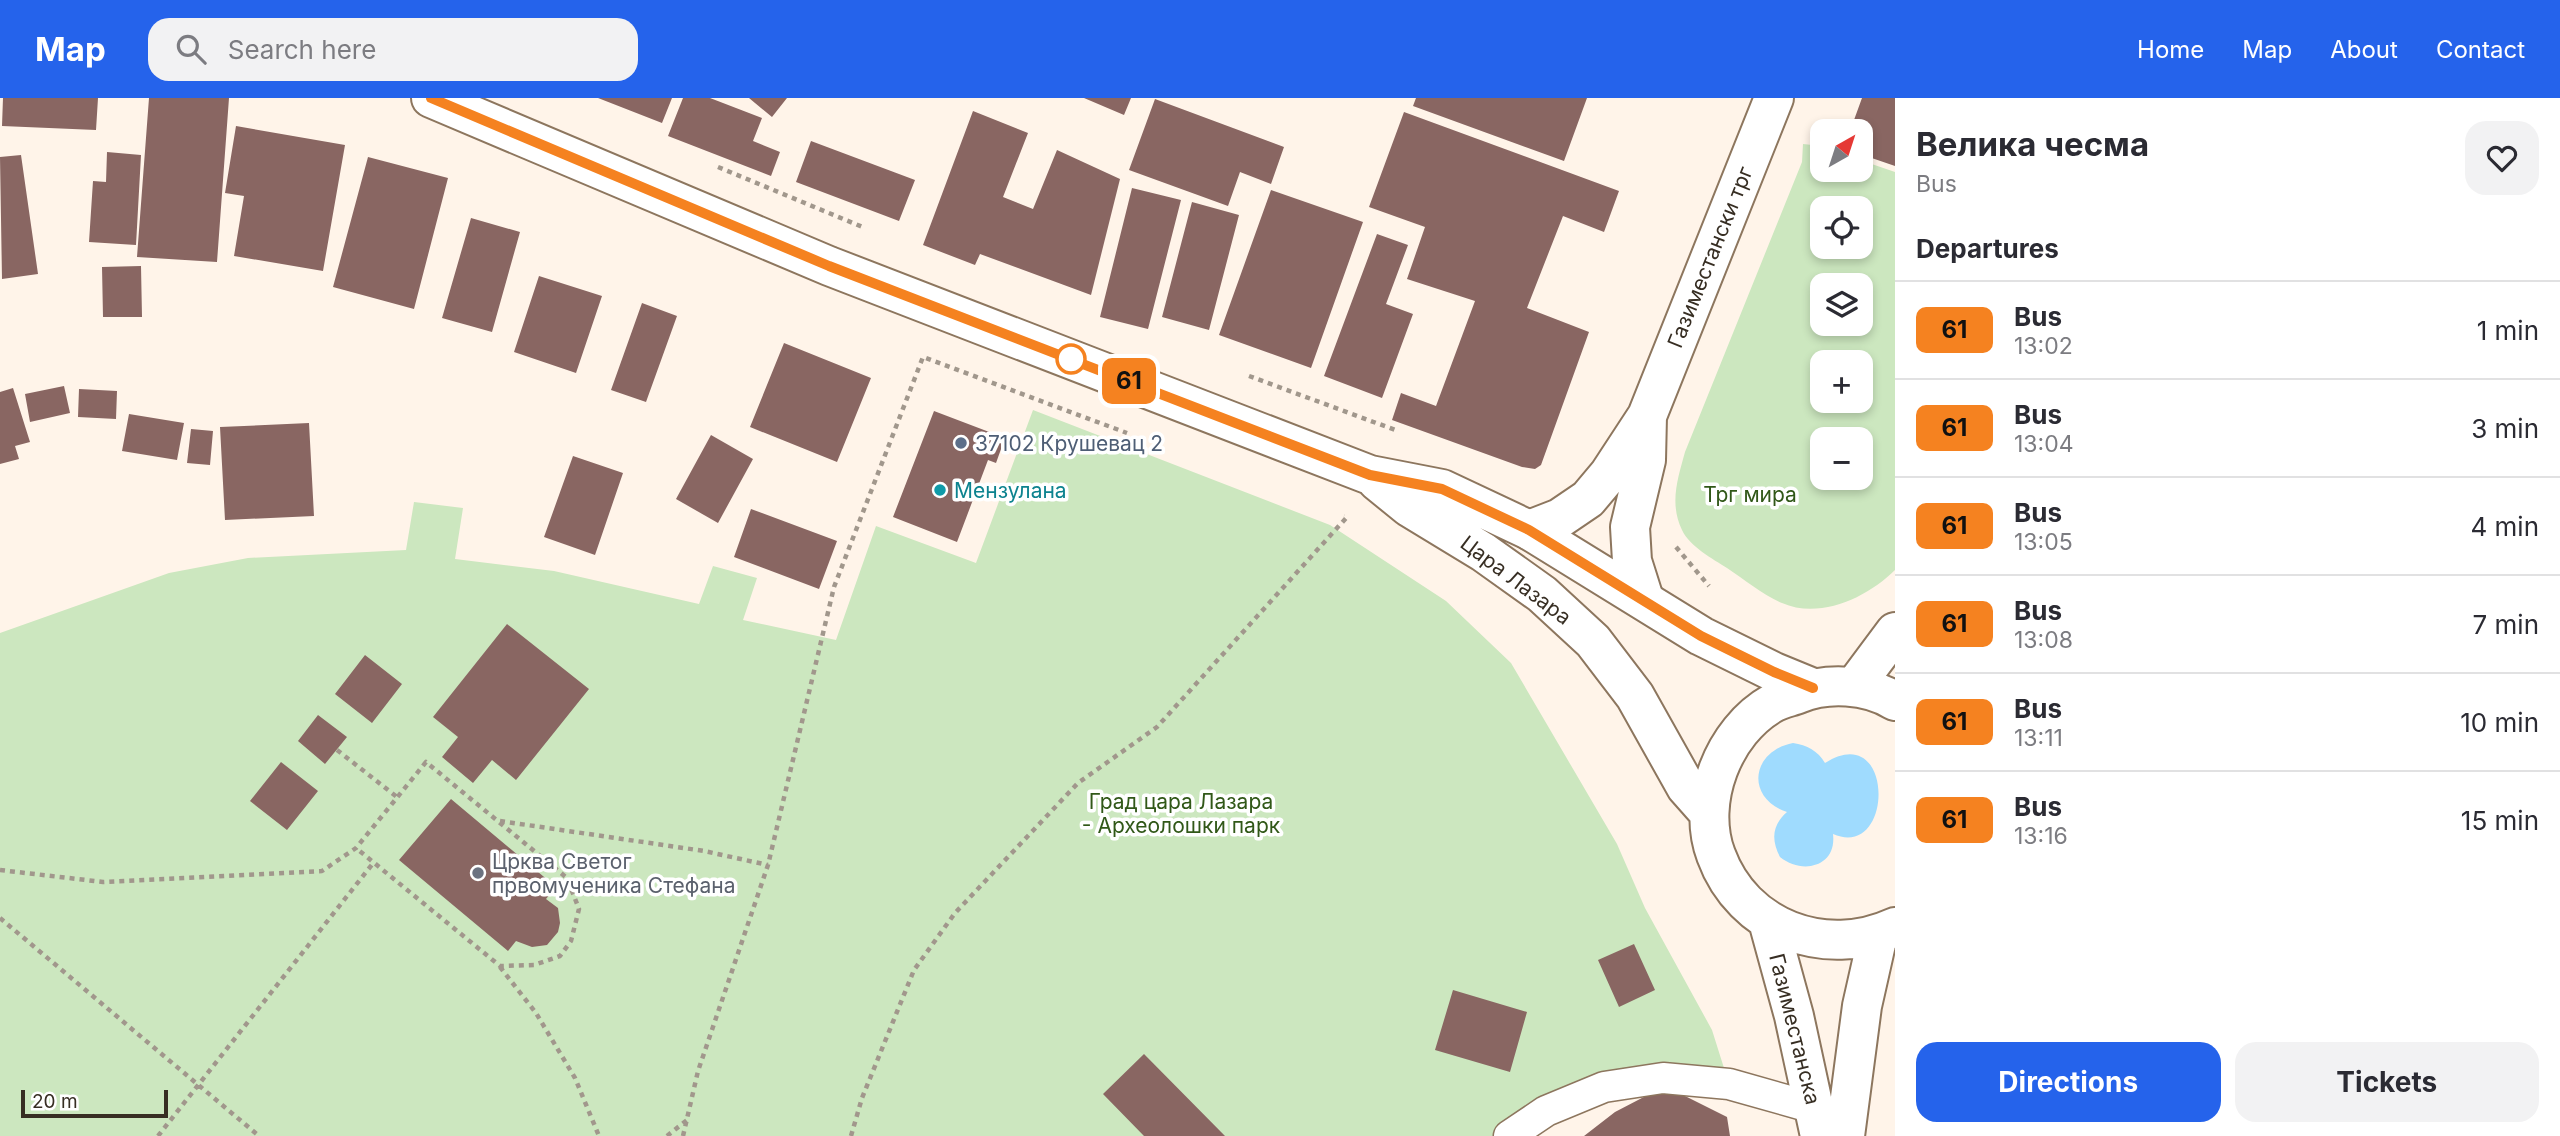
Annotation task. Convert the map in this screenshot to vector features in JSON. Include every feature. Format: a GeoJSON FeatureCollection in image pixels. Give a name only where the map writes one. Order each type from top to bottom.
{"type":"FeatureCollection","features":[{"type":"Feature","properties":{"kind":"main road","name":"Цара Лазара"},"geometry":{"type":"LineString","coordinates":[[431,98],[829,266],[1370,475],[1442,489],[1529,530],[1701,636],[1813,688]]}},
{"type":"Feature","properties":{"kind":"main road","name":"Газиместански трг"},"geometry":{"type":"LineString","coordinates":[[1647,416],[1774,98]]}},
{"type":"Feature","properties":{"kind":"main road"},"geometry":{"type":"LineString","coordinates":[[1529,530],[1560,518],[1588,499],[1609,474],[1647,416]]}},
{"type":"Feature","properties":{"kind":"main road"},"geometry":{"type":"LineString","coordinates":[[1644,599],[1632,561],[1630,527],[1646,460],[1647,416]]}},
{"type":"Feature","properties":{"kind":"main road","name":"Цара Лазара"},"geometry":{"type":"LineString","coordinates":[[1370,475],[1409,507],[1483,552],[1542,594],[1593,641],[1635,696],[1686,787],[1709,813]]}},
{"type":"Feature","properties":{"kind":"main road"},"geometry":{"type":"LineString","coordinates":[[1854,687],[1895,632]]}},
{"type":"Feature","properties":{"kind":"main road"},"geometry":{"type":"LineString","coordinates":[[1886,931],[1841,941],[1802,937],[1768,921],[1736,892],[1715,855],[1709,813],[1716,769],[1739,732],[1772,703],[1813,688],[1854,687],[1895,701]]}},
{"type":"Feature","properties":{"kind":"main road","name":"Газиместанска"},"geometry":{"type":"LineString","coordinates":[[1768,921],[1794,1016],[1817,1122]]}},
{"type":"Feature","properties":{"kind":"main road","name":"Газиместанска"},"geometry":{"type":"LineString","coordinates":[[1844,1136],[1862,1006],[1886,931]]}},
{"type":"Feature","properties":{"kind":"street"},"geometry":{"type":"LineString","coordinates":[[1509,1136],[1546,1111],[1604,1087],[1663,1078],[1729,1084],[1817,1122]]}},
{"type":"Feature","properties":{"kind":"path"},"geometry":{"type":"LineString","coordinates":[[683,1136],[698,1071],[768,865],[834,587],[923,356],[1133,436]]}},
{"type":"Feature","properties":{"kind":"path"},"geometry":{"type":"LineString","coordinates":[[1388,428],[1400,432]]}},
{"type":"Feature","properties":{"kind":"path"},"geometry":{"type":"LineString","coordinates":[[851,1136],[862,1098],[914,970],[955,913],[1078,783],[1157,727],[1347,517],[1334,512]]}},
{"type":"Feature","properties":{"kind":"path"},"geometry":{"type":"LineString","coordinates":[[337,750],[397,797]]}},
{"type":"Feature","properties":{"kind":"path"},"geometry":{"type":"LineString","coordinates":[[0,870],[103,883],[322,871],[356,848],[426,762],[567,878],[579,909],[571,941],[560,956],[534,965],[500,966]]}},
{"type":"Feature","properties":{"kind":"path"},"geometry":{"type":"LineString","coordinates":[[498,821],[704,850],[768,865]]}},
{"type":"Feature","properties":{"kind":"path"},"geometry":{"type":"LineString","coordinates":[[356,848],[500,966],[536,1013],[575,1078],[598,1136]]}},
{"type":"Feature","properties":{"kind":"path"},"geometry":{"type":"LineString","coordinates":[[158,1136],[374,862]]}},
{"type":"Feature","properties":{"kind":"path"},"geometry":{"type":"LineString","coordinates":[[0,918],[259,1136]]}},
{"type":"Feature","properties":{"kind":"path"},"geometry":{"type":"LineString","coordinates":[[667,1136],[687,1120]]}},
{"type":"Feature","properties":{"kind":"green space","name":"Трг мира"},"geometry":{"type":"Polygon","coordinates":[[[1803,144],[1810,145],[1810,182],[1873,182],[1873,164],[1895,172],[1895,570],[1857,597],[1827,607],[1797,608],[1775,600],[1709,557],[1696,547],[1682,530],[1675,500],[1685,452],[1802,162],[1803,144]]]}},
{"type":"Feature","properties":{"kind":"green space","name":"Град цара Лазара - Археолошки парк"},"geometry":{"type":"Polygon","coordinates":[[[1033,410],[1330,525],[1446,601],[1511,663],[1617,844],[1645,908],[1712,1030],[1729,1084],[1663,1078],[1509,1136],[0,1136],[0,633],[169,573],[248,558],[406,550],[414,502],[463,508],[455,559],[554,571],[699,604],[713,566],[757,578],[743,620],[836,640],[876,526],[976,563],[1033,410]]]}},
{"type":"Feature","properties":{"kind":"water"},"geometry":{"type":"Polygon","coordinates":[[[1793,743],[1812,749],[1825,763],[1848,754],[1864,759],[1875,773],[1878,792],[1876,812],[1868,828],[1853,837],[1833,834],[1833,845],[1829,854],[1824,861],[1816,865],[1798,866],[1780,857],[1774,833],[1778,822],[1787,812],[1773,805],[1759,786],[1758,775],[1768,755],[1793,743]]]}},
{"type":"Feature","properties":{"kind":"building"},"geometry":{"type":"Polygon","coordinates":[[[3,98],[98,98],[96,130],[2,126],[3,98]]]}},
{"type":"Feature","properties":{"kind":"building"},"geometry":{"type":"Polygon","coordinates":[[[149,98],[229,98],[217,262],[137,257],[149,98]]]}},
{"type":"Feature","properties":{"kind":"building"},"geometry":{"type":"Polygon","coordinates":[[[598,98],[672,98],[662,123],[598,98]]]}},
{"type":"Feature","properties":{"kind":"building"},"geometry":{"type":"Polygon","coordinates":[[[683,98],[710,98],[762,118],[753,141],[780,152],[771,176],[668,136],[683,98]]]}},
{"type":"Feature","properties":{"kind":"building"},"geometry":{"type":"Polygon","coordinates":[[[749,98],[787,98],[772,117],[749,98]]]}},
{"type":"Feature","properties":{"kind":"building"},"geometry":{"type":"Polygon","coordinates":[[[1084,98],[1131,98],[1124,115],[1084,98]]]}},
{"type":"Feature","properties":{"kind":"building"},"geometry":{"type":"Polygon","coordinates":[[[1416,98],[1587,98],[1564,161],[1413,106],[1416,98]]]}},
{"type":"Feature","properties":{"kind":"building"},"geometry":{"type":"Polygon","coordinates":[[[1862,98],[1895,98],[1895,166],[1873,158],[1873,119],[1854,119],[1862,98]]]}},
{"type":"Feature","properties":{"kind":"building"},"geometry":{"type":"Polygon","coordinates":[[[1155,99],[1284,147],[1271,184],[1240,172],[1228,206],[1129,170],[1155,99]]]}},
{"type":"Feature","properties":{"kind":"building"},"geometry":{"type":"Polygon","coordinates":[[[973,111],[1028,133],[1003,197],[1033,209],[1057,150],[1120,179],[1091,295],[980,254],[975,265],[923,245],[973,111]]]}},
{"type":"Feature","properties":{"kind":"building"},"geometry":{"type":"Polygon","coordinates":[[[1404,112],[1619,191],[1604,232],[1563,216],[1527,308],[1589,332],[1541,465],[1535,469],[1522,467],[1392,420],[1401,393],[1436,406],[1475,301],[1407,279],[1425,227],[1369,207],[1404,112]]]}},
{"type":"Feature","properties":{"kind":"building"},"geometry":{"type":"Polygon","coordinates":[[[236,126],[345,145],[323,271],[234,256],[244,196],[225,193],[236,126]]]}},
{"type":"Feature","properties":{"kind":"building"},"geometry":{"type":"Polygon","coordinates":[[[811,141],[915,180],[899,221],[796,182],[811,141]]]}},
{"type":"Feature","properties":{"kind":"building"},"geometry":{"type":"Polygon","coordinates":[[[107,152],[141,155],[136,245],[89,242],[93,181],[106,182],[107,152]]]}},
{"type":"Feature","properties":{"kind":"building"},"geometry":{"type":"Polygon","coordinates":[[[21,155],[38,274],[2,279],[0,157],[21,155]]]}},
{"type":"Feature","properties":{"kind":"building"},"geometry":{"type":"Polygon","coordinates":[[[368,157],[448,178],[414,309],[333,287],[368,157]]]}},
{"type":"Feature","properties":{"kind":"building"},"geometry":{"type":"Polygon","coordinates":[[[1132,188],[1181,200],[1148,329],[1100,317],[1132,188]]]}},
{"type":"Feature","properties":{"kind":"building"},"geometry":{"type":"Polygon","coordinates":[[[1271,190],[1363,222],[1311,368],[1219,335],[1271,190]]]}},
{"type":"Feature","properties":{"kind":"building"},"geometry":{"type":"Polygon","coordinates":[[[1192,202],[1239,215],[1209,330],[1162,317],[1192,202]]]}},
{"type":"Feature","properties":{"kind":"building"},"geometry":{"type":"Polygon","coordinates":[[[471,218],[520,232],[492,332],[442,318],[471,218]]]}},
{"type":"Feature","properties":{"kind":"building"},"geometry":{"type":"Polygon","coordinates":[[[1377,234],[1408,245],[1386,304],[1413,314],[1382,398],[1324,376],[1377,234]]]}},
{"type":"Feature","properties":{"kind":"building"},"geometry":{"type":"Polygon","coordinates":[[[141,266],[142,317],[103,317],[102,267],[141,266]]]}},
{"type":"Feature","properties":{"kind":"building"},"geometry":{"type":"Polygon","coordinates":[[[539,276],[602,296],[576,373],[514,352],[539,276]]]}},
{"type":"Feature","properties":{"kind":"building"},"geometry":{"type":"Polygon","coordinates":[[[642,303],[677,316],[646,402],[611,390],[642,303]]]}},
{"type":"Feature","properties":{"kind":"building"},"geometry":{"type":"Polygon","coordinates":[[[784,343],[871,378],[837,462],[750,427],[784,343]]]}},
{"type":"Feature","properties":{"kind":"building"},"geometry":{"type":"Polygon","coordinates":[[[64,386],[70,413],[30,422],[25,394],[64,386]]]}},
{"type":"Feature","properties":{"kind":"building"},"geometry":{"type":"Polygon","coordinates":[[[13,388],[30,442],[15,446],[19,459],[0,464],[0,392],[13,388]]]}},
{"type":"Feature","properties":{"kind":"building"},"geometry":{"type":"Polygon","coordinates":[[[79,389],[117,391],[116,419],[78,417],[79,389]]]}},
{"type":"Feature","properties":{"kind":"building","name":"Мензулана"},"geometry":{"type":"Polygon","coordinates":[[[934,411],[1005,438],[996,463],[988,460],[957,542],[893,517],[934,411]]]}},
{"type":"Feature","properties":{"kind":"building"},"geometry":{"type":"Polygon","coordinates":[[[129,414],[184,423],[177,460],[122,451],[129,414]]]}},
{"type":"Feature","properties":{"kind":"building"},"geometry":{"type":"Polygon","coordinates":[[[309,423],[314,516],[225,520],[220,427],[309,423]]]}},
{"type":"Feature","properties":{"kind":"building"},"geometry":{"type":"Polygon","coordinates":[[[191,429],[213,431],[210,465],[187,463],[191,429]]]}},
{"type":"Feature","properties":{"kind":"building"},"geometry":{"type":"Polygon","coordinates":[[[711,435],[753,459],[718,523],[676,499],[711,435]]]}},
{"type":"Feature","properties":{"kind":"building"},"geometry":{"type":"Polygon","coordinates":[[[573,456],[623,473],[595,555],[544,537],[573,456]]]}},
{"type":"Feature","properties":{"kind":"building"},"geometry":{"type":"Polygon","coordinates":[[[751,509],[837,541],[819,589],[734,557],[751,509]]]}},
{"type":"Feature","properties":{"kind":"building"},"geometry":{"type":"Polygon","coordinates":[[[507,624],[589,689],[516,780],[492,760],[473,783],[442,757],[458,737],[433,717],[507,624]]]}},
{"type":"Feature","properties":{"kind":"building"},"geometry":{"type":"Polygon","coordinates":[[[365,655],[402,684],[372,723],[335,694],[365,655]]]}},
{"type":"Feature","properties":{"kind":"building"},"geometry":{"type":"Polygon","coordinates":[[[318,715],[347,737],[325,764],[298,741],[318,715]]]}},
{"type":"Feature","properties":{"kind":"building"},"geometry":{"type":"Polygon","coordinates":[[[281,762],[318,791],[287,830],[250,801],[281,762]]]}},
{"type":"Feature","properties":{"kind":"building","name":"Црква Светог првомученика Стефана"},"geometry":{"type":"Polygon","coordinates":[[[451,799],[556,887],[546,899],[558,908],[560,923],[558,932],[547,945],[532,947],[516,941],[508,951],[399,860],[451,799]]]}},
{"type":"Feature","properties":{"kind":"building"},"geometry":{"type":"Polygon","coordinates":[[[1634,944],[1655,990],[1619,1007],[1598,960],[1634,944]]]}},
{"type":"Feature","properties":{"kind":"building"},"geometry":{"type":"Polygon","coordinates":[[[1453,990],[1527,1012],[1510,1072],[1435,1050],[1453,990]]]}},
{"type":"Feature","properties":{"kind":"building"},"geometry":{"type":"Polygon","coordinates":[[[1144,1054],[1225,1136],[1144,1136],[1103,1094],[1144,1054]]]}},
{"type":"Feature","properties":{"kind":"building"},"geometry":{"type":"Polygon","coordinates":[[[1665,1086],[1727,1117],[1730,1136],[1584,1136],[1615,1112],[1665,1086]]]}},
{"type":"Feature","properties":{"kind":"bus line","name":"61"},"geometry":{"type":"LineString","coordinates":[[431,98],[829,266],[1370,475],[1442,489],[1529,530],[1701,636],[1813,688]]}},
{"type":"Feature","properties":{"kind":"place","name":"37102 Крушевац 2"},"geometry":{"type":"Point","coordinates":[961,443]}},
{"type":"Feature","properties":{"kind":"place","name":"Мензулана"},"geometry":{"type":"Point","coordinates":[940,490]}},
{"type":"Feature","properties":{"kind":"place","name":"Црква Светог првомученика Стефана"},"geometry":{"type":"Point","coordinates":[478,873]}}]}
